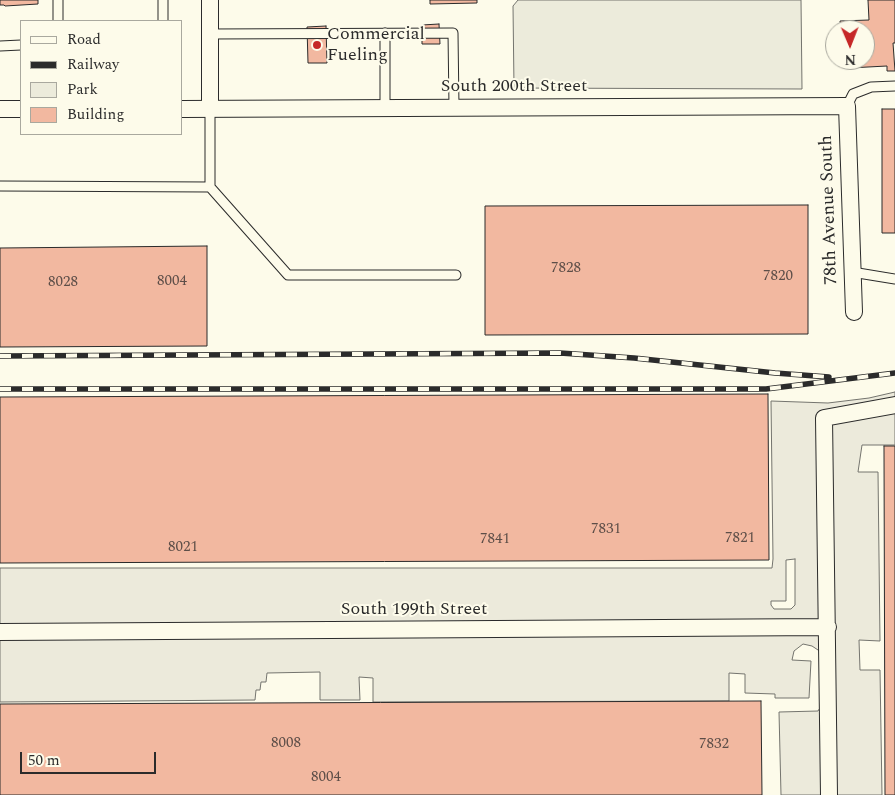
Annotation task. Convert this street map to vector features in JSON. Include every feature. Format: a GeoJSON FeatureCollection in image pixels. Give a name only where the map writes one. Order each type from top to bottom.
{"type":"FeatureCollection","features":[{"type":"Feature","properties":{"kind":"street"},"geometry":{"type":"LineString","coordinates":[[210,0],[210,108]]}},
{"type":"Feature","properties":{"kind":"street","name":"South 200th Street"},"geometry":{"type":"LineString","coordinates":[[182,108],[847,106]]}},
{"type":"Feature","properties":{"kind":"street","name":"78th Avenue South"},"geometry":{"type":"LineString","coordinates":[[847,106],[854,312]]}},
{"type":"Feature","properties":{"kind":"street"},"geometry":{"type":"LineString","coordinates":[[0,110],[20,109]]}},
{"type":"Feature","properties":{"kind":"street"},"geometry":{"type":"LineString","coordinates":[[829,795],[824,418],[895,405]]}},
{"type":"Feature","properties":{"kind":"street","name":"South 199th Street"},"geometry":{"type":"LineString","coordinates":[[0,632],[828,627]]}},
{"type":"Feature","properties":{"kind":"lane"},"geometry":{"type":"LineString","coordinates":[[58,0],[58,20]]}},
{"type":"Feature","properties":{"kind":"lane"},"geometry":{"type":"LineString","coordinates":[[163,0],[163,20]]}},
{"type":"Feature","properties":{"kind":"lane"},"geometry":{"type":"LineString","coordinates":[[385,33],[386,108]]}},
{"type":"Feature","properties":{"kind":"lane"},"geometry":{"type":"LineString","coordinates":[[210,34],[454,33],[454,108]]}},
{"type":"Feature","properties":{"kind":"lane"},"geometry":{"type":"LineString","coordinates":[[0,46],[20,45]]}},
{"type":"Feature","properties":{"kind":"lane"},"geometry":{"type":"LineString","coordinates":[[847,106],[853,94],[871,87],[895,86]]}},
{"type":"Feature","properties":{"kind":"lane"},"geometry":{"type":"LineString","coordinates":[[210,108],[210,187],[288,275],[456,275]]}},
{"type":"Feature","properties":{"kind":"lane"},"geometry":{"type":"LineString","coordinates":[[0,186],[210,187]]}},
{"type":"Feature","properties":{"kind":"lane"},"geometry":{"type":"LineString","coordinates":[[852,272],[895,279]]}},
{"type":"Feature","properties":{"kind":"green space"},"geometry":{"type":"Polygon","coordinates":[[[518,0],[801,0],[802,89],[514,88],[513,6],[518,0]]]}},
{"type":"Feature","properties":{"kind":"shaded area"},"geometry":{"type":"Polygon","coordinates":[[[895,392],[895,445],[862,445],[858,472],[878,472],[880,641],[859,640],[860,670],[880,670],[882,795],[781,795],[779,712],[818,711],[821,706],[821,652],[812,646],[803,644],[794,651],[792,660],[811,661],[809,698],[775,698],[775,694],[745,693],[745,674],[729,673],[729,701],[373,702],[373,678],[359,677],[360,700],[320,700],[320,672],[267,673],[266,682],[261,682],[260,690],[256,690],[255,700],[0,702],[0,568],[772,568],[771,401],[828,403],[869,398],[895,392]],[[795,559],[786,560],[786,601],[771,601],[771,605],[774,609],[791,609],[795,605],[795,559]]]}},
{"type":"Feature","properties":{"kind":"building"},"geometry":{"type":"Polygon","coordinates":[[[0,0],[38,0],[38,4],[5,6],[0,5],[0,0]]]}},
{"type":"Feature","properties":{"kind":"building"},"geometry":{"type":"Polygon","coordinates":[[[430,0],[477,0],[477,3],[430,4],[430,0]]]}},
{"type":"Feature","properties":{"kind":"building"},"geometry":{"type":"Polygon","coordinates":[[[868,0],[895,0],[895,43],[893,43],[895,71],[887,71],[887,66],[875,67],[875,20],[869,20],[868,0]]]}},
{"type":"Feature","properties":{"kind":"building"},"geometry":{"type":"Polygon","coordinates":[[[439,24],[440,44],[422,44],[422,25],[439,24]]]}},
{"type":"Feature","properties":{"kind":"building","name":"Commercial Fueling"},"geometry":{"type":"Polygon","coordinates":[[[326,26],[327,63],[308,63],[307,27],[326,26]]]}},
{"type":"Feature","properties":{"kind":"building"},"geometry":{"type":"Polygon","coordinates":[[[882,109],[895,109],[895,233],[882,233],[882,109]]]}},
{"type":"Feature","properties":{"kind":"building"},"geometry":{"type":"Polygon","coordinates":[[[808,205],[808,334],[485,335],[485,206],[808,205]]]}},
{"type":"Feature","properties":{"kind":"building"},"geometry":{"type":"Polygon","coordinates":[[[207,246],[207,346],[0,347],[0,248],[207,246]]]}},
{"type":"Feature","properties":{"kind":"building"},"geometry":{"type":"Polygon","coordinates":[[[768,394],[769,560],[0,563],[0,397],[768,394]]]}},
{"type":"Feature","properties":{"kind":"building"},"geometry":{"type":"Polygon","coordinates":[[[884,446],[895,446],[895,795],[885,795],[884,446]]]}},
{"type":"Feature","properties":{"kind":"building"},"geometry":{"type":"Polygon","coordinates":[[[761,701],[762,795],[0,795],[0,704],[761,701]]]}},
{"type":"Feature","properties":{"kind":"railway"},"geometry":{"type":"LineString","coordinates":[[0,356],[560,353],[634,358],[829,377]]}},
{"type":"Feature","properties":{"kind":"railway"},"geometry":{"type":"LineString","coordinates":[[0,389],[766,389],[895,373]]}},
{"type":"Feature","properties":{"kind":"place","name":"Commercial Fueling"},"geometry":{"type":"Point","coordinates":[317,45]}}]}
